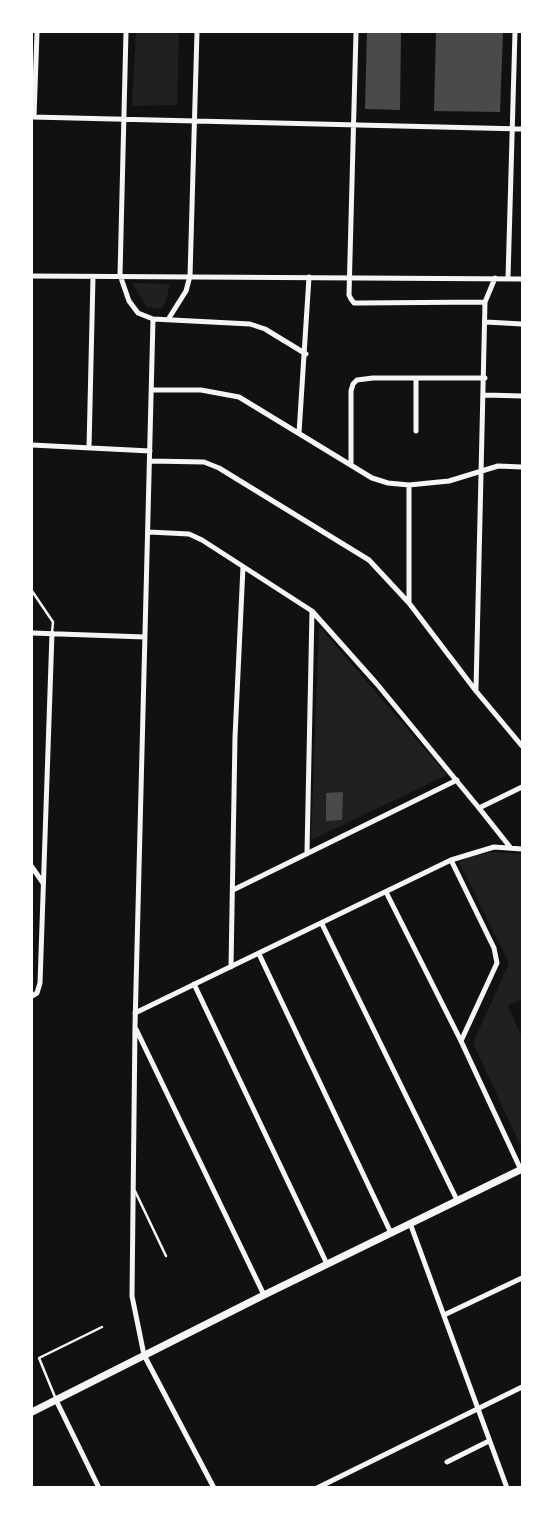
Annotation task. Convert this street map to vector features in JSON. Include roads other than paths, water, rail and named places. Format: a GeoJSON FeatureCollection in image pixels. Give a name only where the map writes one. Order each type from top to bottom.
{"type":"FeatureCollection","features":[{"type":"Feature","properties":{"kind":"street"},"geometry":{"type":"LineString","coordinates":[[37,32],[33,117],[523,129]]}},
{"type":"Feature","properties":{"kind":"street"},"geometry":{"type":"LineString","coordinates":[[127,32],[120,275],[129,301],[138,313],[153,319],[250,324],[265,329],[306,354]]}},
{"type":"Feature","properties":{"kind":"street"},"geometry":{"type":"LineString","coordinates":[[169,318],[186,291],[190,276],[197,32]]}},
{"type":"Feature","properties":{"kind":"street"},"geometry":{"type":"LineString","coordinates":[[356,32],[349,295],[354,303],[485,302]]}},
{"type":"Feature","properties":{"kind":"street"},"geometry":{"type":"LineString","coordinates":[[508,278],[515,32]]}},
{"type":"Feature","properties":{"kind":"street"},"geometry":{"type":"LineString","coordinates":[[32,276],[523,279]]}},
{"type":"Feature","properties":{"kind":"street"},"geometry":{"type":"LineString","coordinates":[[89,448],[93,277]]}},
{"type":"Feature","properties":{"kind":"street"},"geometry":{"type":"LineString","coordinates":[[299,433],[309,277]]}},
{"type":"Feature","properties":{"kind":"street"},"geometry":{"type":"LineString","coordinates":[[476,691],[485,395],[485,302],[495,278]]}},
{"type":"Feature","properties":{"kind":"street"},"geometry":{"type":"LineString","coordinates":[[153,319],[135,1013],[132,1297],[144,1355],[214,1488]]}},
{"type":"Feature","properties":{"kind":"street"},"geometry":{"type":"LineString","coordinates":[[486,322],[523,324]]}},
{"type":"Feature","properties":{"kind":"street"},"geometry":{"type":"LineString","coordinates":[[416,378],[416,431]]}},
{"type":"Feature","properties":{"kind":"street"},"geometry":{"type":"LineString","coordinates":[[351,464],[351,391],[357,380],[485,378]]}},
{"type":"Feature","properties":{"kind":"street"},"geometry":{"type":"LineString","coordinates":[[152,390],[201,390],[239,397],[372,478],[388,483],[409,485],[449,481],[498,466],[523,467]]}},
{"type":"Feature","properties":{"kind":"street"},"geometry":{"type":"LineString","coordinates":[[485,395],[523,396]]}},
{"type":"Feature","properties":{"kind":"street"},"geometry":{"type":"LineString","coordinates":[[32,445],[150,451]]}},
{"type":"Feature","properties":{"kind":"street"},"geometry":{"type":"LineString","coordinates":[[150,461],[204,462],[219,468],[369,560],[409,603],[476,691],[523,746]]}},
{"type":"Feature","properties":{"kind":"street"},"geometry":{"type":"LineString","coordinates":[[409,485],[409,603]]}},
{"type":"Feature","properties":{"kind":"street"},"geometry":{"type":"LineString","coordinates":[[149,532],[189,534],[202,540],[312,611],[352,654],[511,848]]}},
{"type":"Feature","properties":{"kind":"street"},"geometry":{"type":"LineString","coordinates":[[231,967],[235,737],[243,567]]}},
{"type":"Feature","properties":{"kind":"street"},"geometry":{"type":"LineString","coordinates":[[307,852],[312,611]]}},
{"type":"Feature","properties":{"kind":"street"},"geometry":{"type":"LineString","coordinates":[[32,633],[145,637]]}},
{"type":"Feature","properties":{"kind":"street"},"geometry":{"type":"LineString","coordinates":[[32,996],[37,993],[40,983],[52,633]]}},
{"type":"Feature","properties":{"kind":"street"},"geometry":{"type":"LineString","coordinates":[[233,890],[457,780]]}},
{"type":"Feature","properties":{"kind":"street"},"geometry":{"type":"LineString","coordinates":[[479,808],[523,788]]}},
{"type":"Feature","properties":{"kind":"street"},"geometry":{"type":"LineString","coordinates":[[135,1013],[451,860],[494,846],[523,849]]}},
{"type":"Feature","properties":{"kind":"street"},"geometry":{"type":"LineString","coordinates":[[451,860],[494,948],[497,963],[461,1041]]}},
{"type":"Feature","properties":{"kind":"street"},"geometry":{"type":"LineString","coordinates":[[32,867],[43,883]]}},
{"type":"Feature","properties":{"kind":"street"},"geometry":{"type":"LineString","coordinates":[[32,1412],[264,1294],[522,1169],[386,892]]}},
{"type":"Feature","properties":{"kind":"street"},"geometry":{"type":"LineString","coordinates":[[322,923],[457,1200]]}},
{"type":"Feature","properties":{"kind":"street"},"geometry":{"type":"LineString","coordinates":[[259,954],[391,1233]]}},
{"type":"Feature","properties":{"kind":"street"},"geometry":{"type":"LineString","coordinates":[[194,984],[327,1264]]}},
{"type":"Feature","properties":{"kind":"street"},"geometry":{"type":"LineString","coordinates":[[135,1026],[264,1294]]}},
{"type":"Feature","properties":{"kind":"street"},"geometry":{"type":"LineString","coordinates":[[410,1223],[507,1488]]}},
{"type":"Feature","properties":{"kind":"street"},"geometry":{"type":"LineString","coordinates":[[444,1315],[523,1278]]}},
{"type":"Feature","properties":{"kind":"street"},"geometry":{"type":"LineString","coordinates":[[317,1488],[523,1387]]}},
{"type":"Feature","properties":{"kind":"street"},"geometry":{"type":"LineString","coordinates":[[56,1400],[99,1488]]}},
{"type":"Feature","properties":{"kind":"street"},"geometry":{"type":"LineString","coordinates":[[447,1462],[489,1441]]}},
{"type":"Feature","properties":{"kind":"lane"},"geometry":{"type":"LineString","coordinates":[[32,591],[52,622],[52,633]]}},
{"type":"Feature","properties":{"kind":"lane"},"geometry":{"type":"LineString","coordinates":[[133,1188],[166,1256]]}},
{"type":"Feature","properties":{"kind":"lane"},"geometry":{"type":"LineString","coordinates":[[56,1400],[39,1359],[102,1327]]}}]}
